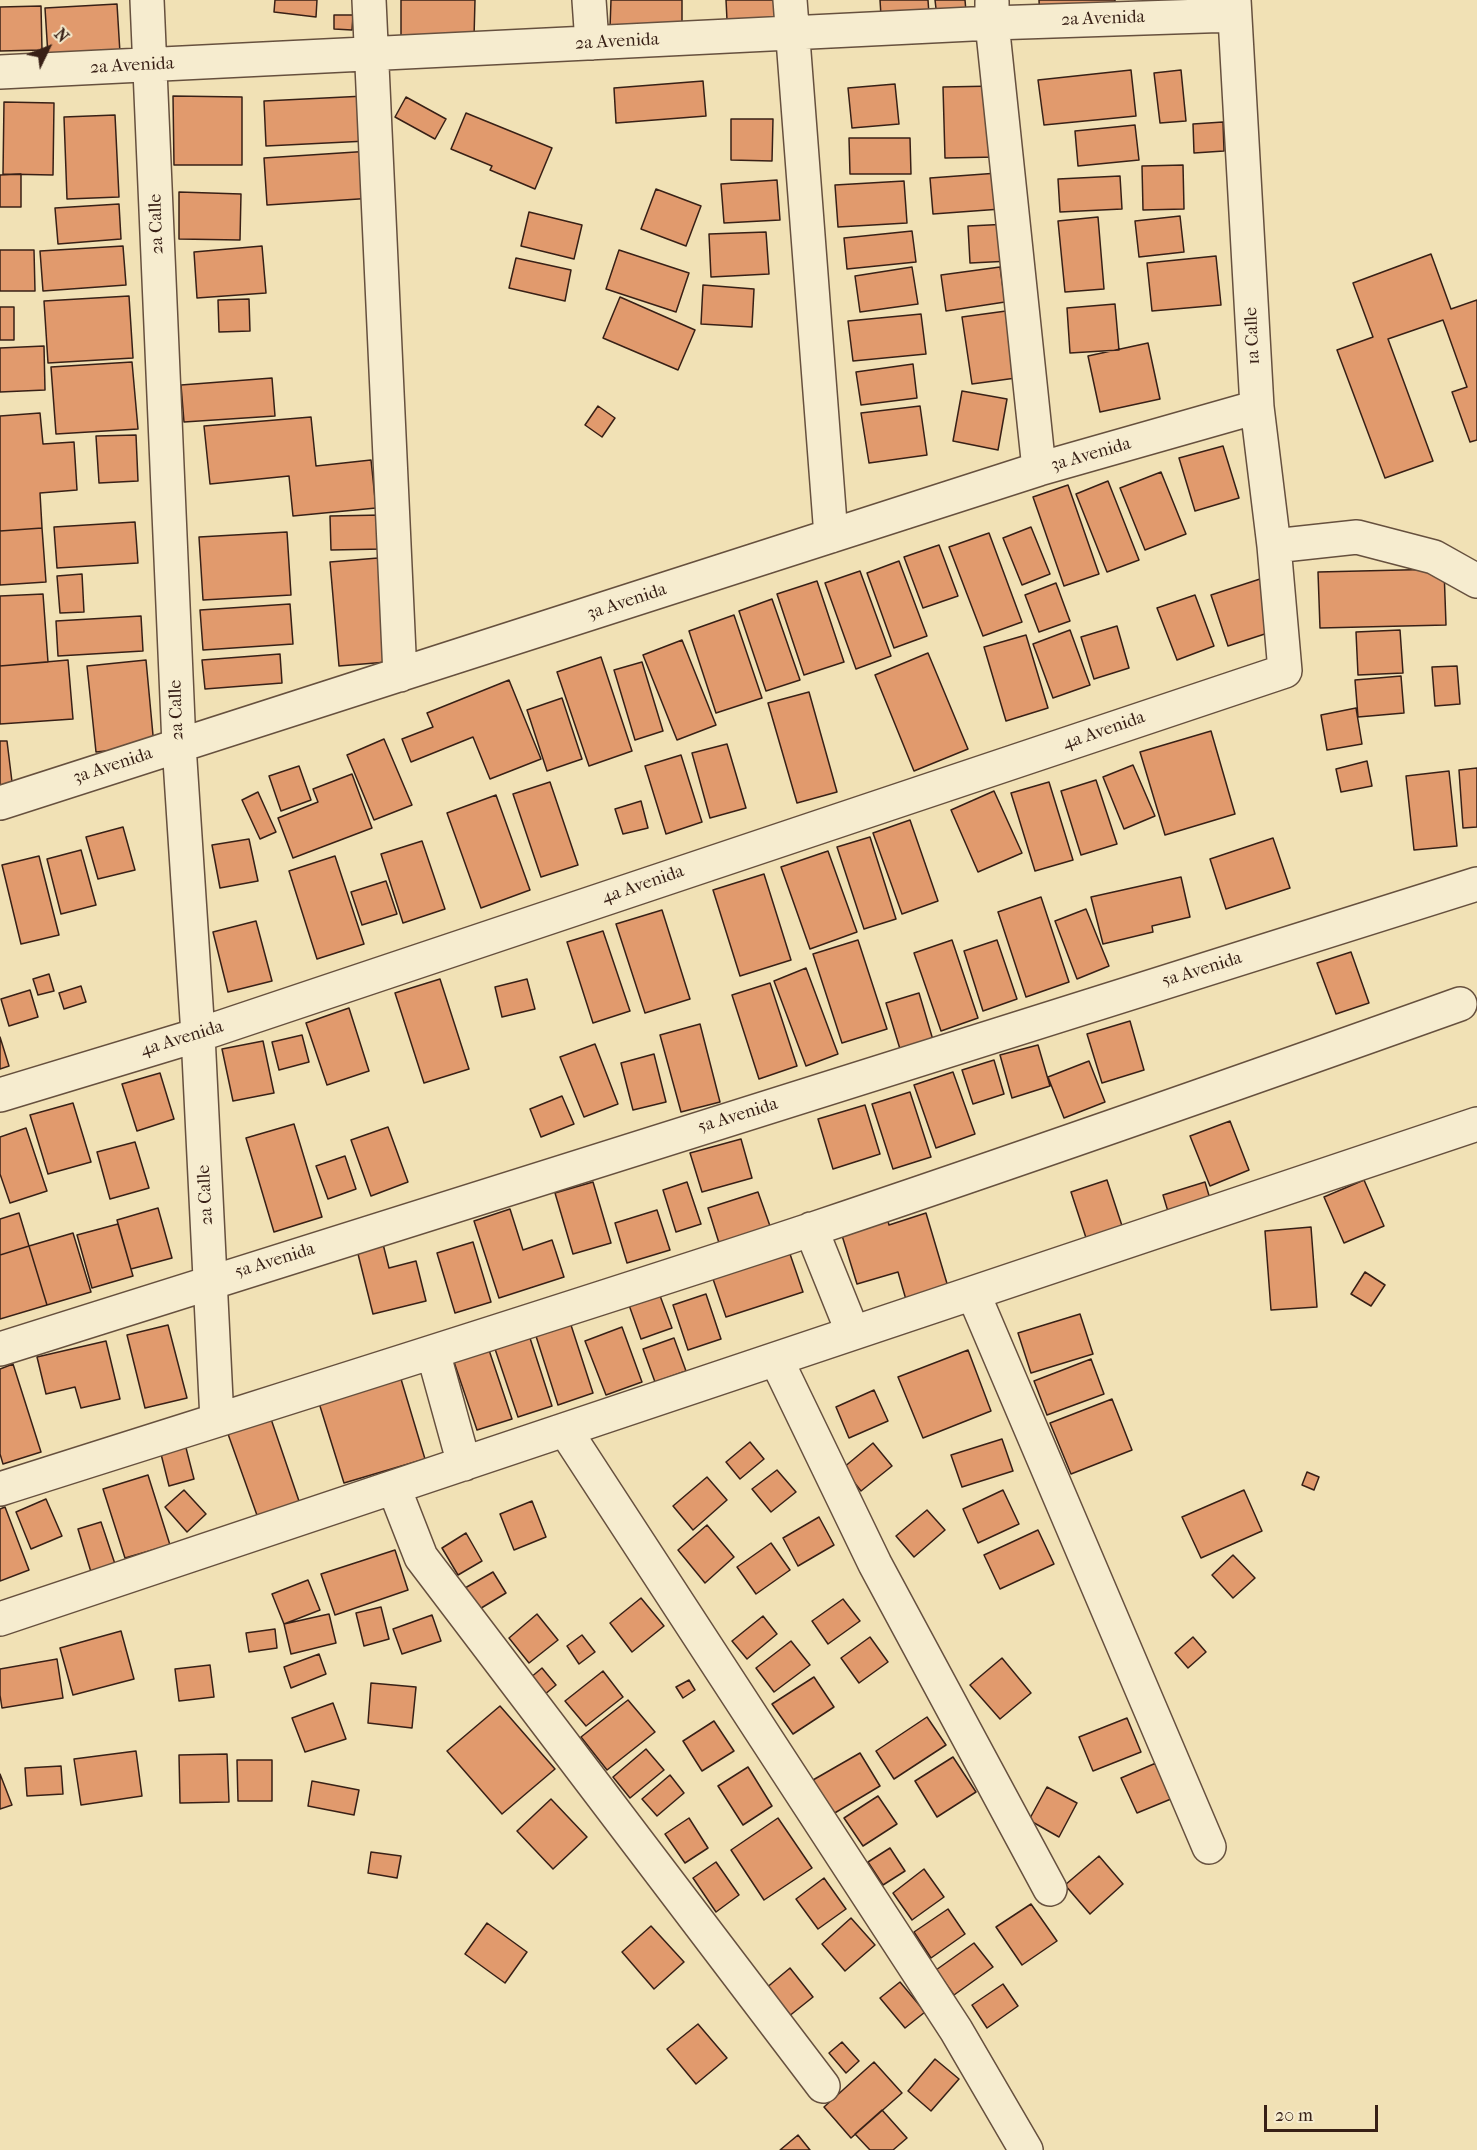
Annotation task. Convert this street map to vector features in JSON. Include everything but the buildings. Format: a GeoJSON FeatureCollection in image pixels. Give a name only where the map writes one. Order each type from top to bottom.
{"type":"FeatureCollection","features":[{"type":"Feature","properties":{"kind":"street","name":"2a Calle"},"geometry":{"type":"LineString","coordinates":[[147,0],[179,745],[198,1035],[217,1419]]}},
{"type":"Feature","properties":{"kind":"street"},"geometry":{"type":"LineString","coordinates":[[369,0],[400,675]]}},
{"type":"Feature","properties":{"kind":"street"},"geometry":{"type":"LineString","coordinates":[[589,0],[592,43]]}},
{"type":"Feature","properties":{"kind":"street"},"geometry":{"type":"LineString","coordinates":[[790,0],[831,536]]}},
{"type":"Feature","properties":{"kind":"street","name":"2a Avenida"},"geometry":{"type":"LineString","coordinates":[[0,72],[792,33],[992,11],[1234,8]]}},
{"type":"Feature","properties":{"kind":"street","name":"1a Calle"},"geometry":{"type":"LineString","coordinates":[[1234,8],[1257,407],[1274,546],[1285,671]]}},
{"type":"Feature","properties":{"kind":"street"},"geometry":{"type":"LineString","coordinates":[[992,11],[1039,470]]}},
{"type":"Feature","properties":{"kind":"street","name":"3a Avenida"},"geometry":{"type":"LineString","coordinates":[[0,803],[1039,470],[1257,407]]}},
{"type":"Feature","properties":{"kind":"street"},"geometry":{"type":"LineString","coordinates":[[1274,546],[1358,537],[1434,557],[1477,581]]}},
{"type":"Feature","properties":{"kind":"street","name":"4a Avenida"},"geometry":{"type":"LineString","coordinates":[[0,1095],[198,1035],[1285,671]]}},
{"type":"Feature","properties":{"kind":"street","name":"5a Avenida"},"geometry":{"type":"LineString","coordinates":[[0,1349],[1477,884]]}},
{"type":"Feature","properties":{"kind":"street"},"geometry":{"type":"LineString","coordinates":[[0,1489],[434,1352],[811,1229],[1460,1005]]}},
{"type":"Feature","properties":{"kind":"street"},"geometry":{"type":"LineString","coordinates":[[0,1619],[1477,1124]]}},
{"type":"Feature","properties":{"kind":"street"},"geometry":{"type":"LineString","coordinates":[[811,1229],[853,1333]]}},
{"type":"Feature","properties":{"kind":"street"},"geometry":{"type":"LineString","coordinates":[[973,1293],[1209,1847]]}},
{"type":"Feature","properties":{"kind":"street"},"geometry":{"type":"LineString","coordinates":[[434,1352],[464,1464]]}},
{"type":"Feature","properties":{"kind":"street"},"geometry":{"type":"LineString","coordinates":[[776,1359],[875,1564],[1050,1889]]}},
{"type":"Feature","properties":{"kind":"street"},"geometry":{"type":"LineString","coordinates":[[565,1430],[956,2030],[1026,2150]]}},
{"type":"Feature","properties":{"kind":"street"},"geometry":{"type":"LineString","coordinates":[[394,1488],[421,1557],[823,2086]]}}]}
